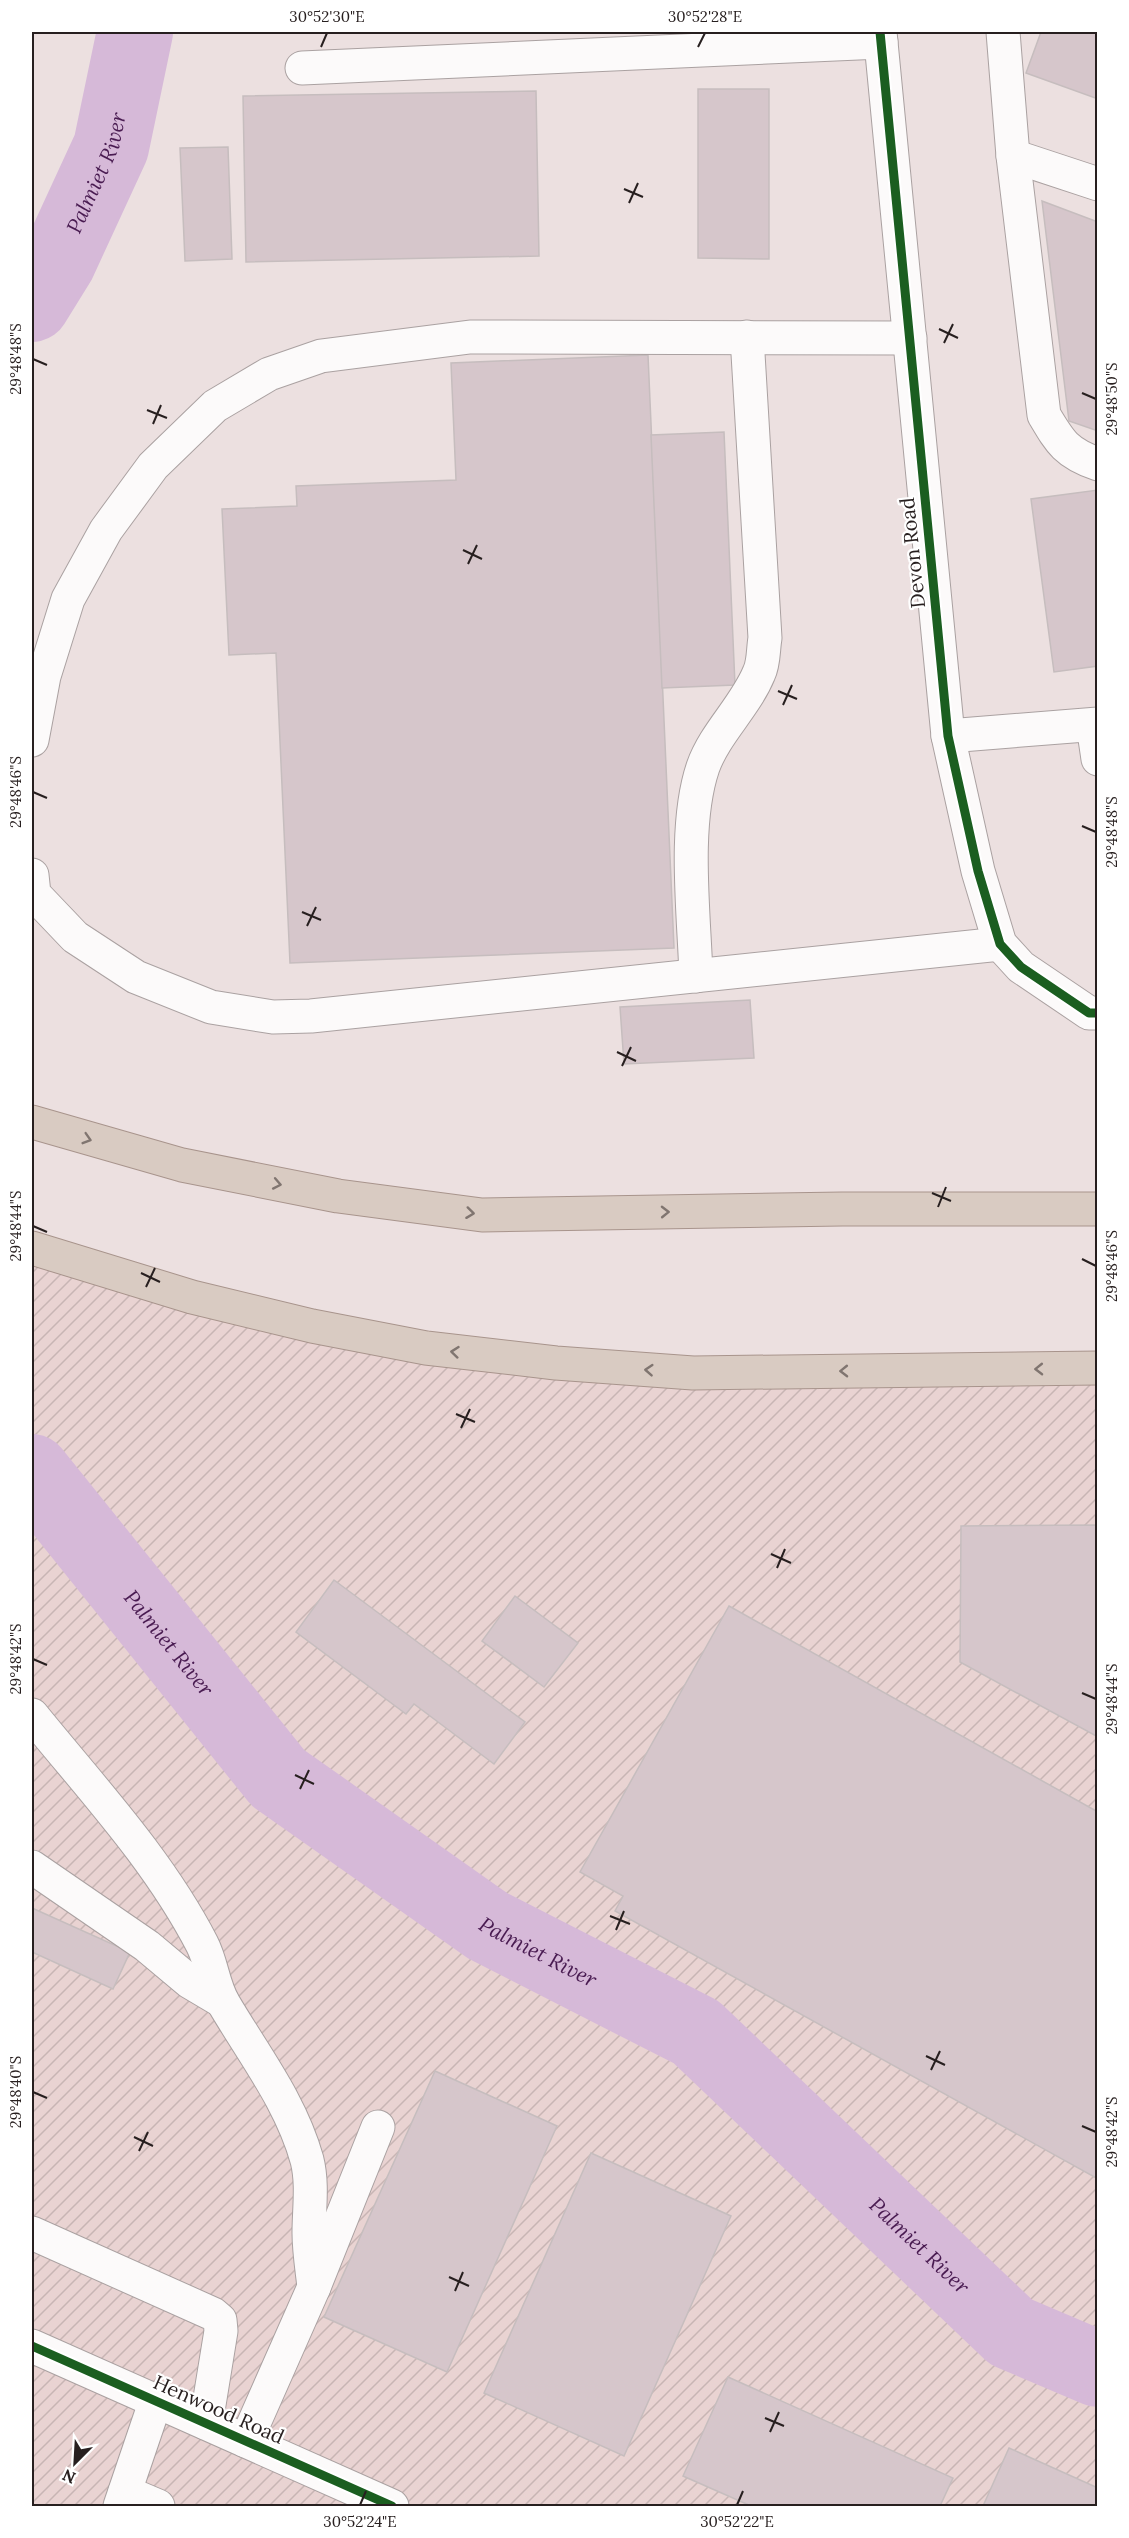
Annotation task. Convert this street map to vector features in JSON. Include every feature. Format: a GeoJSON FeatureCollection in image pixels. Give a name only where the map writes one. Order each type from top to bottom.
{"type":"FeatureCollection","features":[{"type":"Feature","properties":{"kind":"highway"},"geometry":{"type":"LineString","coordinates":[[32,1122],[182,1165],[339,1196],[482,1215],[842,1209],[1098,1209]]}},
{"type":"Feature","properties":{"kind":"highway"},"geometry":{"type":"LineString","coordinates":[[32,1248],[192,1297],[312,1326],[438,1350],[556,1363],[693,1373],[1098,1368]]}},
{"type":"Feature","properties":{"kind":"street"},"geometry":{"type":"LineString","coordinates":[[1003,32],[1013,156],[1044,415],[1061,444],[1082,459],[1098,465]]}},
{"type":"Feature","properties":{"kind":"street"},"geometry":{"type":"LineString","coordinates":[[303,68],[880,37]]}},
{"type":"Feature","properties":{"kind":"street","name":"Devon Road"},"geometry":{"type":"LineString","coordinates":[[880,37],[948,736],[978,871],[1000,944],[1021,967],[1089,1013],[1098,1013]]}},
{"type":"Feature","properties":{"kind":"street"},"geometry":{"type":"LineString","coordinates":[[1013,156],[1098,184]]}},
{"type":"Feature","properties":{"kind":"street"},"geometry":{"type":"LineString","coordinates":[[32,740],[44,676],[68,599],[106,530],[153,466],[215,406],[269,374],[321,356],[470,337],[910,338]]}},
{"type":"Feature","properties":{"kind":"street"},"geometry":{"type":"LineString","coordinates":[[696,976],[692,847],[696,793],[709,755],[760,672],[765,638],[747,337]]}},
{"type":"Feature","properties":{"kind":"street"},"geometry":{"type":"LineString","coordinates":[[948,736],[1095,724],[1098,759]]}},
{"type":"Feature","properties":{"kind":"street"},"geometry":{"type":"LineString","coordinates":[[32,875],[34,894],[75,937],[136,977],[211,1007],[273,1017],[311,1016],[1000,944]]}},
{"type":"Feature","properties":{"kind":"street"},"geometry":{"type":"LineString","coordinates":[[32,1714],[131,1832],[164,1881],[203,1946],[222,2001],[275,2084],[297,2132],[307,2163],[311,2201],[309,2234],[314,2287]]}},
{"type":"Feature","properties":{"kind":"street"},"geometry":{"type":"LineString","coordinates":[[32,1867],[147,1947],[190,1982],[222,2001]]}},
{"type":"Feature","properties":{"kind":"street"},"geometry":{"type":"LineString","coordinates":[[246,2441],[314,2287],[378,2127]]}},
{"type":"Feature","properties":{"kind":"street"},"geometry":{"type":"LineString","coordinates":[[32,2232],[213,2314],[220,2320],[221,2331],[206,2423]]}},
{"type":"Feature","properties":{"kind":"street","name":"Henwood Road"},"geometry":{"type":"LineString","coordinates":[[32,2346],[392,2506]]}},
{"type":"Feature","properties":{"kind":"street"},"geometry":{"type":"LineString","coordinates":[[156,2400],[123,2499],[158,2506]]}},
{"type":"Feature","properties":{"kind":"shaded area"},"geometry":{"type":"Polygon","coordinates":[[[32,1252],[424,1349],[1097,1369],[1097,2506],[32,2506],[32,1252]]]}},
{"type":"Feature","properties":{"kind":"building"},"geometry":{"type":"Polygon","coordinates":[[[1041,32],[1098,32],[1098,99],[1026,73],[1041,32]]]}},
{"type":"Feature","properties":{"kind":"building"},"geometry":{"type":"Polygon","coordinates":[[[698,89],[769,89],[769,259],[698,258],[698,89]]]}},
{"type":"Feature","properties":{"kind":"building"},"geometry":{"type":"Polygon","coordinates":[[[536,91],[539,256],[246,262],[243,96],[536,91]]]}},
{"type":"Feature","properties":{"kind":"building"},"geometry":{"type":"Polygon","coordinates":[[[228,147],[232,259],[185,261],[180,148],[228,147]]]}},
{"type":"Feature","properties":{"kind":"building"},"geometry":{"type":"Polygon","coordinates":[[[1042,201],[1098,222],[1098,431],[1069,421],[1042,201]]]}},
{"type":"Feature","properties":{"kind":"building"},"geometry":{"type":"Polygon","coordinates":[[[648,355],[674,948],[290,963],[276,653],[229,655],[222,509],[297,506],[296,486],[456,480],[451,363],[648,355]]]}},
{"type":"Feature","properties":{"kind":"building"},"geometry":{"type":"Polygon","coordinates":[[[724,432],[735,685],[662,688],[651,435],[724,432]]]}},
{"type":"Feature","properties":{"kind":"building"},"geometry":{"type":"Polygon","coordinates":[[[1098,490],[1098,666],[1054,672],[1031,499],[1098,490]]]}},
{"type":"Feature","properties":{"kind":"building"},"geometry":{"type":"Polygon","coordinates":[[[750,1000],[754,1058],[624,1064],[620,1007],[750,1000]]]}},
{"type":"Feature","properties":{"kind":"building"},"geometry":{"type":"Polygon","coordinates":[[[1098,1525],[1098,1737],[960,1662],[961,1526],[1098,1525]]]}},
{"type":"Feature","properties":{"kind":"building"},"geometry":{"type":"Polygon","coordinates":[[[334,1580],[525,1722],[494,1764],[414,1704],[406,1714],[296,1632],[334,1580]]]}},
{"type":"Feature","properties":{"kind":"building"},"geometry":{"type":"Polygon","coordinates":[[[515,1596],[578,1643],[544,1687],[482,1641],[515,1596]]]}},
{"type":"Feature","properties":{"kind":"building"},"geometry":{"type":"Polygon","coordinates":[[[729,1606],[1098,1812],[1098,2179],[615,1911],[623,1896],[580,1872],[729,1606]]]}},
{"type":"Feature","properties":{"kind":"building"},"geometry":{"type":"Polygon","coordinates":[[[32,1908],[130,1952],[113,1989],[32,1952],[32,1908]]]}},
{"type":"Feature","properties":{"kind":"building"},"geometry":{"type":"Polygon","coordinates":[[[435,2071],[557,2126],[447,2372],[324,2317],[435,2071]]]}},
{"type":"Feature","properties":{"kind":"building"},"geometry":{"type":"Polygon","coordinates":[[[591,2153],[731,2216],[624,2456],[484,2393],[591,2153]]]}},
{"type":"Feature","properties":{"kind":"building"},"geometry":{"type":"Polygon","coordinates":[[[728,2377],[953,2478],[940,2506],[751,2506],[683,2476],[728,2377]]]}},
{"type":"Feature","properties":{"kind":"building"},"geometry":{"type":"Polygon","coordinates":[[[1009,2448],[1098,2488],[1098,2506],[983,2506],[1009,2448]]]}},
{"type":"Feature","properties":{"kind":"waterway","name":"Palmiet River"},"geometry":{"type":"LineString","coordinates":[[32,304],[58,262],[111,147],[135,32]]}},
{"type":"Feature","properties":{"kind":"waterway","name":"Palmiet River"},"geometry":{"type":"LineString","coordinates":[[32,1472],[278,1778],[488,1926],[696,2032],[1011,2332],[1098,2369]]}},
{"type":"Feature","properties":{"kind":"cycle path"},"geometry":{"type":"LineString","coordinates":[[880,32],[948,736],[978,871],[1000,944],[1021,967],[1089,1013],[1098,1013]]}},
{"type":"Feature","properties":{"kind":"cycle path"},"geometry":{"type":"LineString","coordinates":[[32,2346],[392,2506]]}}]}
